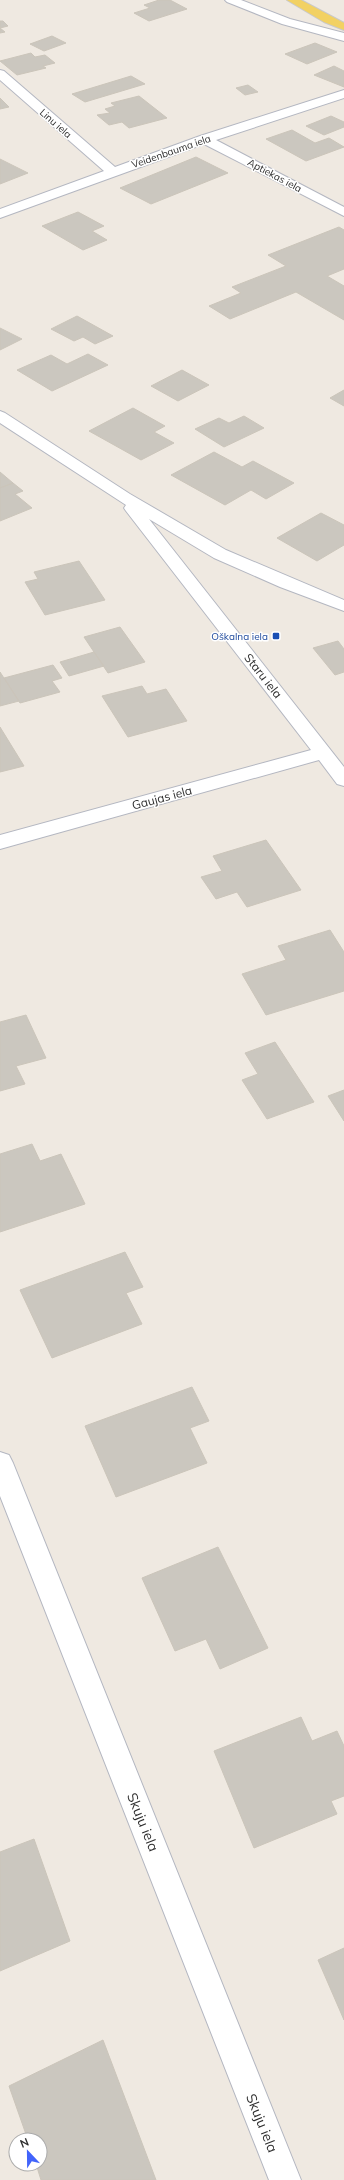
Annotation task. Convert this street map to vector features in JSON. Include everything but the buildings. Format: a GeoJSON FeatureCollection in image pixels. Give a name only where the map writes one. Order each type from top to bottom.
{"type":"FeatureCollection","features":[{"type":"Feature","properties":{"kind":"main road"},"geometry":{"type":"LineString","coordinates":[[293,0],[344,27]]}},
{"type":"Feature","properties":{"kind":"street"},"geometry":{"type":"LineString","coordinates":[[231,0],[259,12],[320,32],[344,37]]}},
{"type":"Feature","properties":{"kind":"street","name":"Linu iela"},"geometry":{"type":"LineString","coordinates":[[0,74],[113,172]]}},
{"type":"Feature","properties":{"kind":"street","name":"Veidenbauma iela"},"geometry":{"type":"LineString","coordinates":[[0,214],[205,139],[344,94]]}},
{"type":"Feature","properties":{"kind":"street","name":"Aptiekas iela"},"geometry":{"type":"LineString","coordinates":[[205,139],[344,212]]}},
{"type":"Feature","properties":{"kind":"street"},"geometry":{"type":"LineString","coordinates":[[0,416],[124,497],[220,554],[286,584],[344,606]]}},
{"type":"Feature","properties":{"kind":"street","name":"Staru iela"},"geometry":{"type":"LineString","coordinates":[[124,497],[342,774]]}},
{"type":"Feature","properties":{"kind":"street","name":"Gaujas iela"},"geometry":{"type":"LineString","coordinates":[[0,842],[324,753]]}},
{"type":"Feature","properties":{"kind":"street","name":"Skuju iela"},"geometry":{"type":"LineString","coordinates":[[0,1464],[285,2180]]}},
{"type":"Feature","properties":{"kind":"place","name":"Oškalna iela"},"geometry":{"type":"Point","coordinates":[276,636]}}]}
